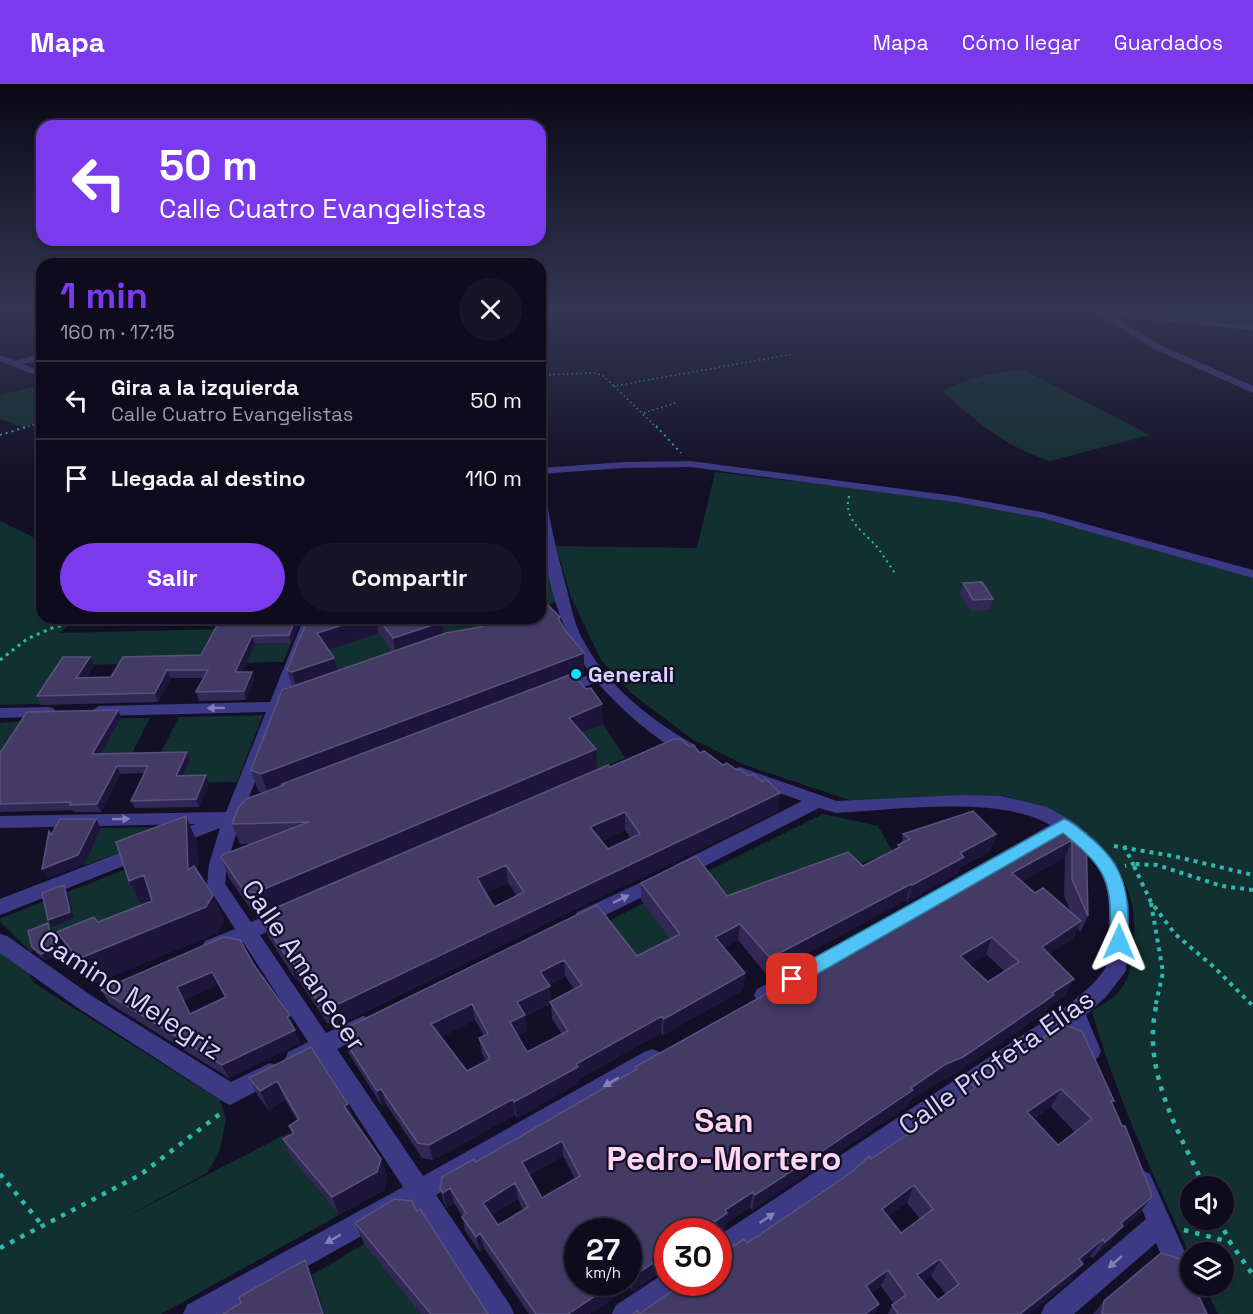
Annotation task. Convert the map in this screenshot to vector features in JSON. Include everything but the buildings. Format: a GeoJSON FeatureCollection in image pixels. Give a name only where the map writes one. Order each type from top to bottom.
{"type":"FeatureCollection","features":[{"type":"Feature","properties":{"kind":"street"},"geometry":{"type":"LineString","coordinates":[[19,366],[36,373]]}},
{"type":"Feature","properties":{"kind":"street"},"geometry":{"type":"LineString","coordinates":[[1197,366],[1253,390]]}},
{"type":"Feature","properties":{"kind":"street"},"geometry":{"type":"LineString","coordinates":[[546,471],[624,465],[691,464],[955,499],[1042,515],[1253,574]]}},
{"type":"Feature","properties":{"kind":"street"},"geometry":{"type":"LineString","coordinates":[[546,539],[560,608],[576,640],[599,676],[637,712],[678,743],[706,757]]}},
{"type":"Feature","properties":{"kind":"street","name":"Calle Amanecer"},"geometry":{"type":"LineString","coordinates":[[311,624],[275,707],[233,816],[218,864],[216,885],[421,1190],[501,1314]]}},
{"type":"Feature","properties":{"kind":"street"},"geometry":{"type":"LineString","coordinates":[[552,694],[599,676]]}},
{"type":"Feature","properties":{"kind":"street"},"geometry":{"type":"LineString","coordinates":[[0,713],[275,707],[292,701]]}},
{"type":"Feature","properties":{"kind":"street"},"geometry":{"type":"LineString","coordinates":[[658,752],[678,743]]}},
{"type":"Feature","properties":{"kind":"street"},"geometry":{"type":"LineString","coordinates":[[725,766],[744,775],[827,804]]}},
{"type":"Feature","properties":{"kind":"street","name":"Calle Profeta Elías"},"geometry":{"type":"LineString","coordinates":[[732,1242],[1074,1012],[1098,992],[1116,971],[1120,905],[1110,868],[1091,846],[1041,811],[1001,802],[827,804]]}},
{"type":"Feature","properties":{"kind":"street"},"geometry":{"type":"LineString","coordinates":[[565,927],[827,804]]}},
{"type":"Feature","properties":{"kind":"street"},"geometry":{"type":"LineString","coordinates":[[0,907],[254,808]]}},
{"type":"Feature","properties":{"kind":"street"},"geometry":{"type":"LineString","coordinates":[[0,822],[233,816]]}},
{"type":"Feature","properties":{"kind":"street"},"geometry":{"type":"LineString","coordinates":[[948,891],[1064,825]]}},
{"type":"Feature","properties":{"kind":"street"},"geometry":{"type":"LineString","coordinates":[[195,955],[298,909]]}},
{"type":"Feature","properties":{"kind":"street"},"geometry":{"type":"LineString","coordinates":[[750,1003],[906,914]]}},
{"type":"Feature","properties":{"kind":"street","name":"Camino Melegriz"},"geometry":{"type":"LineString","coordinates":[[0,942],[86,1002],[230,1094]]}},
{"type":"Feature","properties":{"kind":"street"},"geometry":{"type":"LineString","coordinates":[[86,1002],[111,991]]}},
{"type":"Feature","properties":{"kind":"street"},"geometry":{"type":"LineString","coordinates":[[1074,1012],[1100,1075]]}},
{"type":"Feature","properties":{"kind":"street"},"geometry":{"type":"LineString","coordinates":[[230,1094],[383,1016]]}},
{"type":"Feature","properties":{"kind":"street"},"geometry":{"type":"LineString","coordinates":[[196,1314],[421,1190],[667,1050]]}},
{"type":"Feature","properties":{"kind":"street"},"geometry":{"type":"LineString","coordinates":[[1134,1160],[1180,1271]]}},
{"type":"Feature","properties":{"kind":"street"},"geometry":{"type":"LineString","coordinates":[[1053,1314],[1159,1224]]}},
{"type":"Feature","properties":{"kind":"street"},"geometry":{"type":"LineString","coordinates":[[625,1314],[654,1294]]}},
{"type":"Feature","properties":{"kind":"path"},"geometry":{"type":"LineString","coordinates":[[615,386],[725,366]]}},
{"type":"Feature","properties":{"kind":"path"},"geometry":{"type":"LineString","coordinates":[[546,375],[593,373],[602,375],[644,413],[691,464]]}},
{"type":"Feature","properties":{"kind":"path"},"geometry":{"type":"LineString","coordinates":[[644,413],[675,403]]}},
{"type":"Feature","properties":{"kind":"path"},"geometry":{"type":"LineString","coordinates":[[0,435],[36,424]]}},
{"type":"Feature","properties":{"kind":"path"},"geometry":{"type":"LineString","coordinates":[[860,488],[847,497],[846,509],[851,520],[877,547],[896,575]]}},
{"type":"Feature","properties":{"kind":"path"},"geometry":{"type":"LineString","coordinates":[[0,660],[27,639],[54,627],[68,624]]}},
{"type":"Feature","properties":{"kind":"path"},"geometry":{"type":"LineString","coordinates":[[1091,846],[1124,846],[1253,875]]}},
{"type":"Feature","properties":{"kind":"path"},"geometry":{"type":"LineString","coordinates":[[1253,890],[1222,886],[1157,865],[1133,864],[1151,902],[1175,934],[1215,968],[1253,1006]]}},
{"type":"Feature","properties":{"kind":"path"},"geometry":{"type":"LineString","coordinates":[[1151,902],[1163,972],[1152,1024],[1153,1057],[1165,1102],[1199,1176]]}},
{"type":"Feature","properties":{"kind":"path"},"geometry":{"type":"LineString","coordinates":[[0,1248],[140,1175],[220,1113],[230,1094]]}},
{"type":"Feature","properties":{"kind":"path"},"geometry":{"type":"LineString","coordinates":[[0,1174],[42,1226]]}},
{"type":"Feature","properties":{"kind":"path"},"geometry":{"type":"LineString","coordinates":[[1159,1224],[1230,1242]]}},
{"type":"Feature","properties":{"kind":"path"},"geometry":{"type":"LineString","coordinates":[[1224,1230],[1230,1242]]}},
{"type":"Feature","properties":{"kind":"path"},"geometry":{"type":"LineString","coordinates":[[1234,1248],[1253,1275]]}},
{"type":"Feature","properties":{"kind":"green space"},"geometry":{"type":"Polygon","coordinates":[[[1023,370],[1150,435],[1050,461],[1021,449],[992,432],[943,391],[982,376],[1023,370]]]}},
{"type":"Feature","properties":{"kind":"green space"},"geometry":{"type":"Polygon","coordinates":[[[36,386],[36,423],[22,427],[0,419],[0,395],[36,386]]]}},
{"type":"Feature","properties":{"kind":"green space"},"geometry":{"type":"Polygon","coordinates":[[[715,472],[933,497],[1025,514],[1253,576],[1253,1314],[1218,1314],[1209,1296],[1234,1296],[1234,1242],[1184,1242],[1112,1074],[1092,1011],[1112,998],[1125,983],[1134,949],[1133,908],[1126,883],[1113,861],[1097,843],[1077,827],[1054,814],[1004,796],[852,801],[745,765],[692,739],[631,693],[601,660],[571,597],[556,546],[697,548],[715,472]]]}},
{"type":"Feature","properties":{"kind":"green space"},"geometry":{"type":"Polygon","coordinates":[[[0,521],[36,538],[36,624],[70,624],[60,633],[222,629],[205,663],[67,665],[41,704],[0,705],[0,521]]]}},
{"type":"Feature","properties":{"kind":"green space"},"geometry":{"type":"Polygon","coordinates":[[[546,555],[554,588],[556,602],[546,606],[546,555]]]}},
{"type":"Feature","properties":{"kind":"green space"},"geometry":{"type":"Polygon","coordinates":[[[441,624],[494,624],[445,641],[441,624]]]}},
{"type":"Feature","properties":{"kind":"green space"},"geometry":{"type":"Polygon","coordinates":[[[379,633],[397,658],[339,678],[322,652],[379,633]]]}},
{"type":"Feature","properties":{"kind":"green space"},"geometry":{"type":"Polygon","coordinates":[[[291,643],[283,662],[234,663],[242,645],[291,643]]]}},
{"type":"Feature","properties":{"kind":"green space"},"geometry":{"type":"Polygon","coordinates":[[[263,715],[237,782],[179,783],[157,760],[179,717],[263,715]]]}},
{"type":"Feature","properties":{"kind":"green space"},"geometry":{"type":"Polygon","coordinates":[[[120,718],[150,718],[128,761],[96,762],[120,718]]]}},
{"type":"Feature","properties":{"kind":"green space"},"geometry":{"type":"Polygon","coordinates":[[[31,720],[0,767],[0,723],[31,720]]]}},
{"type":"Feature","properties":{"kind":"green space"},"geometry":{"type":"Polygon","coordinates":[[[603,724],[625,758],[597,770],[570,738],[603,724]]]}},
{"type":"Feature","properties":{"kind":"green space"},"geometry":{"type":"Polygon","coordinates":[[[823,814],[878,826],[893,852],[734,908],[698,876],[823,814]]]}},
{"type":"Feature","properties":{"kind":"green space"},"geometry":{"type":"Polygon","coordinates":[[[161,827],[158,838],[83,866],[101,828],[161,827]]]}},
{"type":"Feature","properties":{"kind":"green space"},"geometry":{"type":"Polygon","coordinates":[[[129,868],[142,907],[31,952],[0,922],[1,918],[129,868]]]}},
{"type":"Feature","properties":{"kind":"green space"},"geometry":{"type":"Polygon","coordinates":[[[644,903],[679,950],[637,972],[601,925],[644,903]]]}},
{"type":"Feature","properties":{"kind":"green space"},"geometry":{"type":"Polygon","coordinates":[[[0,950],[27,969],[34,983],[220,1100],[226,1119],[219,1153],[207,1173],[120,1220],[288,1133],[303,1151],[310,1180],[339,1215],[161,1314],[0,1314],[0,950]]]}},
{"type":"Feature","properties":{"kind":"green space"},"geometry":{"type":"Polygon","coordinates":[[[364,1244],[422,1314],[324,1314],[312,1275],[364,1244]]]}},
{"type":"Feature","properties":{"kind":"place","name":"Generali"},"geometry":{"type":"Point","coordinates":[576,674]}},
{"type":"Feature","properties":{"kind":"district","name":"San Pedro-Mortero"},"geometry":{"type":"Point","coordinates":[724,1140]}},
{"type":"Feature","properties":{"kind":"route"},"geometry":{"type":"LineString","coordinates":[[792,979],[1064,825],[1091,846],[1110,868],[1120,905],[1119,942]]}}]}
